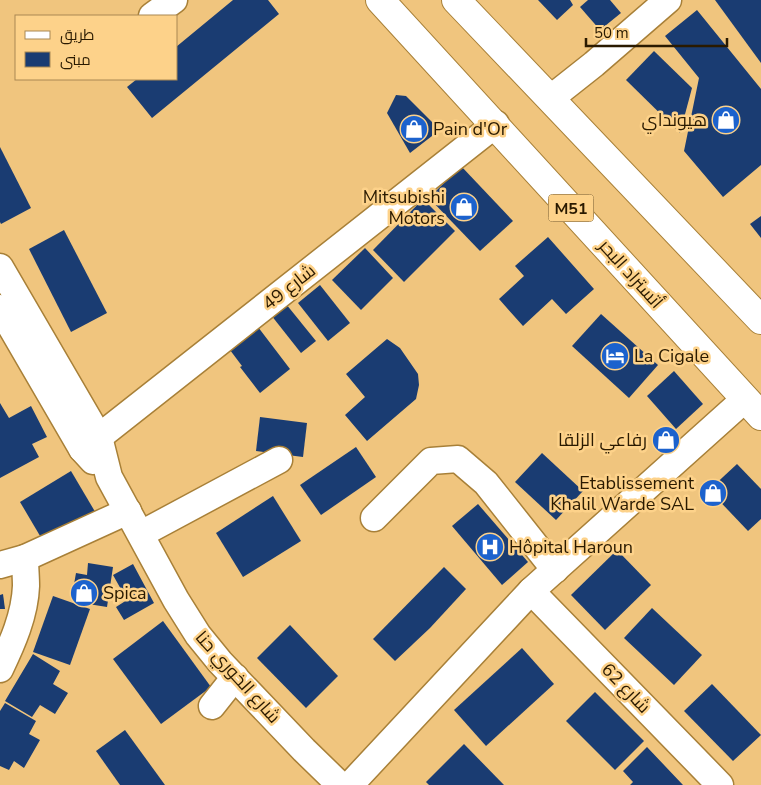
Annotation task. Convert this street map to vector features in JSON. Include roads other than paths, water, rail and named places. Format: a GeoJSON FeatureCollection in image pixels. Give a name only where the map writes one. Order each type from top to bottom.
{"type":"FeatureCollection","features":[{"type":"Feature","properties":{"kind":"highway","name":"أتستراد البحر"},"geometry":{"type":"LineString","coordinates":[[380,0],[496,124],[753,408]]}},
{"type":"Feature","properties":{"kind":"highway"},"geometry":{"type":"LineString","coordinates":[[456,0],[761,320]]}},
{"type":"Feature","properties":{"kind":"street"},"geometry":{"type":"LineString","coordinates":[[153,15],[174,0]]}},
{"type":"Feature","properties":{"kind":"street"},"geometry":{"type":"LineString","coordinates":[[550,98],[594,64],[668,0]]}},
{"type":"Feature","properties":{"kind":"street","name":"شارع 49"},"geometry":{"type":"LineString","coordinates":[[90,443],[496,124]]}},
{"type":"Feature","properties":{"kind":"street","name":"شارع الخوري حنا"},"geometry":{"type":"LineString","coordinates":[[0,267],[90,443]]}},
{"type":"Feature","properties":{"kind":"street","name":"شارع الخوري حنا"},"geometry":{"type":"LineString","coordinates":[[0,308],[90,443],[176,600],[198,635],[235,678],[340,785]]}},
{"type":"Feature","properties":{"kind":"street"},"geometry":{"type":"LineString","coordinates":[[350,785],[531,591],[753,408]]}},
{"type":"Feature","properties":{"kind":"street"},"geometry":{"type":"LineString","coordinates":[[374,518],[432,461],[458,459],[486,483],[555,570]]}},
{"type":"Feature","properties":{"kind":"street"},"geometry":{"type":"LineString","coordinates":[[140,534],[279,460]]}},
{"type":"Feature","properties":{"kind":"street"},"geometry":{"type":"LineString","coordinates":[[0,565],[25,558],[128,512]]}},
{"type":"Feature","properties":{"kind":"street"},"geometry":{"type":"LineString","coordinates":[[0,669],[14,638],[22,612],[26,588],[25,558]]}},
{"type":"Feature","properties":{"kind":"street","name":"شارع 62"},"geometry":{"type":"LineString","coordinates":[[531,591],[720,785]]}},
{"type":"Feature","properties":{"kind":"street"},"geometry":{"type":"LineString","coordinates":[[212,706],[235,678]]}},
{"type":"Feature","properties":{"kind":"place","name":"هيونداي"},"geometry":{"type":"Point","coordinates":[726,120]}},
{"type":"Feature","properties":{"kind":"place","name":"Pain d'Or"},"geometry":{"type":"Point","coordinates":[414,129]}},
{"type":"Feature","properties":{"kind":"place","name":"Mitsubishi Motors"},"geometry":{"type":"Point","coordinates":[464,207]}},
{"type":"Feature","properties":{"kind":"place","name":"La Cigale"},"geometry":{"type":"Point","coordinates":[615,356]}},
{"type":"Feature","properties":{"kind":"place","name":"رفاعي الزلقا"},"geometry":{"type":"Point","coordinates":[666,440]}},
{"type":"Feature","properties":{"kind":"place","name":"Etablissement Khalil Warde SAL"},"geometry":{"type":"Point","coordinates":[713,493]}},
{"type":"Feature","properties":{"kind":"place","name":"Hôpital Haroun"},"geometry":{"type":"Point","coordinates":[490,547]}},
{"type":"Feature","properties":{"kind":"place","name":"Spica"},"geometry":{"type":"Point","coordinates":[84,593]}}]}
